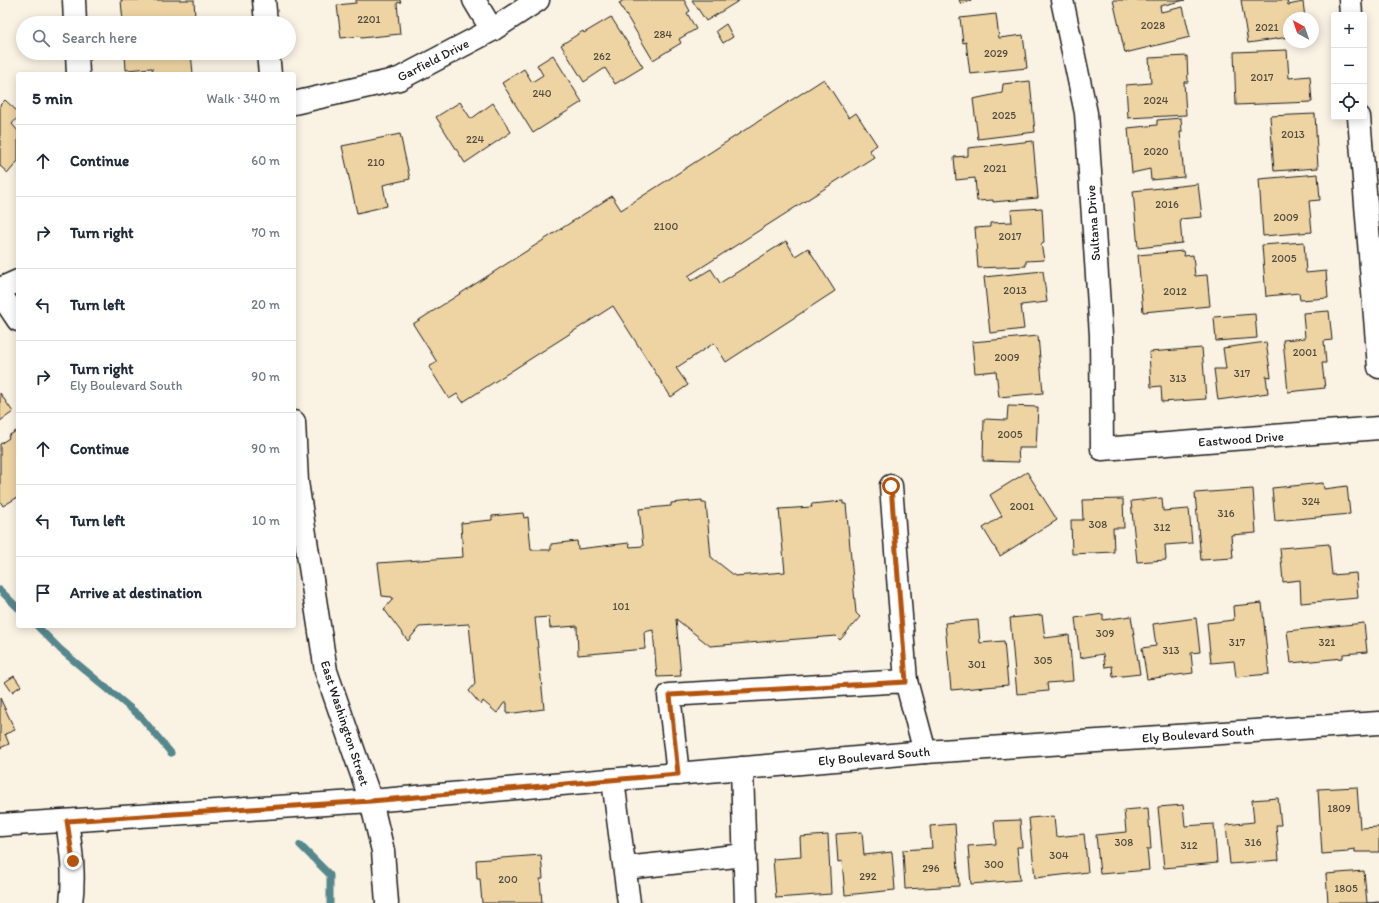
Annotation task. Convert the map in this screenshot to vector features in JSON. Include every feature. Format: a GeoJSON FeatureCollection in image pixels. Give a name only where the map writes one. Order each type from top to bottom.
{"type":"FeatureCollection","features":[{"type":"Feature","properties":{"kind":"main road"},"geometry":{"type":"LineString","coordinates":[[74,0],[75,16]]}},
{"type":"Feature","properties":{"kind":"main road"},"geometry":{"type":"LineString","coordinates":[[264,0],[265,16]]}},
{"type":"Feature","properties":{"kind":"main road"},"geometry":{"type":"LineString","coordinates":[[474,0],[492,30]]}},
{"type":"Feature","properties":{"kind":"main road","name":"Garfield Drive"},"geometry":{"type":"LineString","coordinates":[[296,103],[399,79],[492,30],[538,0]]}},
{"type":"Feature","properties":{"kind":"main road","name":"Sultana Drive"},"geometry":{"type":"LineString","coordinates":[[1062,0],[1086,113],[1101,335],[1102,449]]}},
{"type":"Feature","properties":{"kind":"main road"},"geometry":{"type":"LineString","coordinates":[[1350,0],[1351,12]]}},
{"type":"Feature","properties":{"kind":"main road"},"geometry":{"type":"LineString","coordinates":[[77,60],[78,72]]}},
{"type":"Feature","properties":{"kind":"main road"},"geometry":{"type":"LineString","coordinates":[[269,60],[270,72]]}},
{"type":"Feature","properties":{"kind":"main road"},"geometry":{"type":"LineString","coordinates":[[1359,120],[1379,367]]}},
{"type":"Feature","properties":{"kind":"main road"},"geometry":{"type":"LineString","coordinates":[[0,289],[16,282]]}},
{"type":"Feature","properties":{"kind":"main road"},"geometry":{"type":"LineString","coordinates":[[0,293],[16,317]]}},
{"type":"Feature","properties":{"kind":"main road","name":"Eastwood Drive"},"geometry":{"type":"LineString","coordinates":[[1102,449],[1379,428]]}},
{"type":"Feature","properties":{"kind":"main road","name":"East Washington Street"},"geometry":{"type":"LineString","coordinates":[[296,482],[326,671],[371,801],[383,851],[387,903]]}},
{"type":"Feature","properties":{"kind":"main road"},"geometry":{"type":"LineString","coordinates":[[891,486],[906,682],[925,752]]}},
{"type":"Feature","properties":{"kind":"main road"},"geometry":{"type":"LineString","coordinates":[[678,774],[670,695],[906,682]]}},
{"type":"Feature","properties":{"kind":"main road","name":"Ely Boulevard South"},"geometry":{"type":"LineString","coordinates":[[0,825],[371,801],[925,752],[1379,723]]}},
{"type":"Feature","properties":{"kind":"main road"},"geometry":{"type":"LineString","coordinates":[[742,768],[746,903]]}},
{"type":"Feature","properties":{"kind":"main road"},"geometry":{"type":"LineString","coordinates":[[613,780],[629,903]]}},
{"type":"Feature","properties":{"kind":"main road"},"geometry":{"type":"LineString","coordinates":[[67,821],[73,862],[74,882],[71,903]]}},
{"type":"Feature","properties":{"kind":"main road"},"geometry":{"type":"LineString","coordinates":[[625,868],[745,855]]}},
{"type":"Feature","properties":{"kind":"building"},"geometry":{"type":"Polygon","coordinates":[[[121,0],[194,0],[195,16],[122,16],[121,0]]]}},
{"type":"Feature","properties":{"kind":"building"},"geometry":{"type":"Polygon","coordinates":[[[356,0],[400,0],[401,2],[397,3],[400,34],[361,38],[360,36],[341,38],[337,5],[356,3],[356,0]]]}},
{"type":"Feature","properties":{"kind":"building"},"geometry":{"type":"Polygon","coordinates":[[[624,0],[684,0],[690,11],[687,13],[696,29],[679,39],[681,43],[653,60],[619,3],[624,0]]]}},
{"type":"Feature","properties":{"kind":"building"},"geometry":{"type":"Polygon","coordinates":[[[692,0],[740,0],[706,21],[692,0]]]}},
{"type":"Feature","properties":{"kind":"building"},"geometry":{"type":"Polygon","coordinates":[[[959,0],[972,0],[961,4],[959,0]]]}},
{"type":"Feature","properties":{"kind":"building"},"geometry":{"type":"Polygon","coordinates":[[[1113,0],[1185,0],[1160,6],[1161,12],[1183,7],[1190,37],[1125,53],[1113,0]]]}},
{"type":"Feature","properties":{"kind":"building"},"geometry":{"type":"Polygon","coordinates":[[[1241,0],[1287,0],[1288,5],[1303,2],[1304,12],[1283,12],[1283,38],[1248,43],[1241,0]]]}},
{"type":"Feature","properties":{"kind":"building"},"geometry":{"type":"Polygon","coordinates":[[[996,14],[999,38],[1023,35],[1027,68],[970,74],[966,42],[963,43],[960,18],[996,14]]]}},
{"type":"Feature","properties":{"kind":"building"},"geometry":{"type":"Polygon","coordinates":[[[611,17],[643,67],[615,84],[605,68],[584,82],[561,45],[583,31],[584,33],[611,17]]]}},
{"type":"Feature","properties":{"kind":"building"},"geometry":{"type":"Polygon","coordinates":[[[726,24],[733,37],[723,43],[716,31],[726,24]]]}},
{"type":"Feature","properties":{"kind":"building"},"geometry":{"type":"Polygon","coordinates":[[[1287,50],[1289,78],[1310,76],[1312,102],[1236,105],[1234,52],[1287,50]]]}},
{"type":"Feature","properties":{"kind":"building"},"geometry":{"type":"Polygon","coordinates":[[[553,55],[582,102],[533,133],[502,83],[524,69],[532,82],[543,75],[537,65],[553,55]]]}},
{"type":"Feature","properties":{"kind":"building"},"geometry":{"type":"Polygon","coordinates":[[[1187,56],[1188,82],[1184,82],[1186,115],[1128,118],[1126,85],[1151,83],[1149,58],[1187,56]]]}},
{"type":"Feature","properties":{"kind":"building"},"geometry":{"type":"Polygon","coordinates":[[[125,60],[192,60],[193,72],[153,72],[152,68],[126,70],[125,60]]]}},
{"type":"Feature","properties":{"kind":"building"},"geometry":{"type":"Polygon","coordinates":[[[824,79],[849,118],[856,113],[877,145],[869,150],[874,157],[688,276],[691,281],[711,269],[720,283],[786,241],[795,256],[808,248],[835,291],[726,362],[714,343],[676,368],[688,385],[671,397],[613,306],[463,402],[457,394],[449,399],[429,367],[437,362],[413,324],[612,196],[621,210],[824,79]]]}},
{"type":"Feature","properties":{"kind":"building"},"geometry":{"type":"Polygon","coordinates":[[[1030,81],[1035,132],[978,139],[973,99],[1002,93],[1003,84],[1030,81]]]}},
{"type":"Feature","properties":{"kind":"building"},"geometry":{"type":"Polygon","coordinates":[[[5,100],[16,110],[16,119],[12,124],[16,129],[16,163],[8,173],[0,166],[0,105],[5,100]]]}},
{"type":"Feature","properties":{"kind":"building"},"geometry":{"type":"Polygon","coordinates":[[[460,102],[471,119],[493,103],[511,132],[465,163],[436,117],[460,102]]]}},
{"type":"Feature","properties":{"kind":"building"},"geometry":{"type":"Polygon","coordinates":[[[1315,114],[1318,168],[1274,171],[1270,116],[1315,114]]]}},
{"type":"Feature","properties":{"kind":"building"},"geometry":{"type":"Polygon","coordinates":[[[1181,118],[1182,132],[1180,132],[1184,177],[1151,180],[1150,169],[1132,173],[1128,128],[1157,125],[1157,120],[1181,118]]]}},
{"type":"Feature","properties":{"kind":"building"},"geometry":{"type":"Polygon","coordinates":[[[400,134],[410,179],[383,185],[387,206],[357,213],[342,146],[400,134]]]}},
{"type":"Feature","properties":{"kind":"building"},"geometry":{"type":"Polygon","coordinates":[[[1033,141],[1038,198],[993,202],[993,200],[977,201],[975,178],[956,180],[954,157],[968,156],[968,148],[1033,141]]]}},
{"type":"Feature","properties":{"kind":"building"},"geometry":{"type":"Polygon","coordinates":[[[1318,174],[1320,200],[1309,201],[1312,232],[1263,236],[1259,179],[1318,174]]]}},
{"type":"Feature","properties":{"kind":"building"},"geometry":{"type":"Polygon","coordinates":[[[1198,184],[1202,217],[1180,219],[1182,243],[1138,248],[1133,191],[1198,184]]]}},
{"type":"Feature","properties":{"kind":"building"},"geometry":{"type":"Polygon","coordinates":[[[1042,208],[1044,243],[1041,244],[1044,260],[1026,261],[1026,266],[978,268],[975,228],[990,227],[990,223],[1012,222],[1011,210],[1042,208]]]}},
{"type":"Feature","properties":{"kind":"building"},"geometry":{"type":"Polygon","coordinates":[[[1304,242],[1306,273],[1326,271],[1328,298],[1300,300],[1299,293],[1266,297],[1262,245],[1304,242]]]}},
{"type":"Feature","properties":{"kind":"building"},"geometry":{"type":"Polygon","coordinates":[[[1183,251],[1184,256],[1193,255],[1195,276],[1207,275],[1210,306],[1143,312],[1138,255],[1183,251]]]}},
{"type":"Feature","properties":{"kind":"building"},"geometry":{"type":"Polygon","coordinates":[[[1043,271],[1047,302],[1021,305],[1024,329],[990,333],[984,277],[1043,271]]]}},
{"type":"Feature","properties":{"kind":"building"},"geometry":{"type":"Polygon","coordinates":[[[1329,311],[1332,340],[1324,341],[1326,363],[1322,363],[1325,388],[1288,392],[1283,340],[1305,338],[1303,313],[1329,311]]]}},
{"type":"Feature","properties":{"kind":"building"},"geometry":{"type":"Polygon","coordinates":[[[1255,314],[1257,338],[1216,341],[1214,317],[1255,314]]]}},
{"type":"Feature","properties":{"kind":"building"},"geometry":{"type":"Polygon","coordinates":[[[1038,336],[1043,393],[999,397],[996,371],[975,373],[972,342],[1038,336]]]}},
{"type":"Feature","properties":{"kind":"building"},"geometry":{"type":"Polygon","coordinates":[[[1266,342],[1271,377],[1266,376],[1268,393],[1218,400],[1214,369],[1226,369],[1223,348],[1266,342]]]}},
{"type":"Feature","properties":{"kind":"building"},"geometry":{"type":"Polygon","coordinates":[[[1202,348],[1206,399],[1162,402],[1161,386],[1151,387],[1149,352],[1202,348]]]}},
{"type":"Feature","properties":{"kind":"building"},"geometry":{"type":"Polygon","coordinates":[[[0,393],[13,412],[0,421],[0,393]]]}},
{"type":"Feature","properties":{"kind":"building"},"geometry":{"type":"Polygon","coordinates":[[[1008,406],[1038,407],[1036,448],[1018,448],[1019,462],[983,461],[984,419],[1007,420],[1008,406]]]}},
{"type":"Feature","properties":{"kind":"building"},"geometry":{"type":"Polygon","coordinates":[[[16,431],[16,498],[3,506],[0,501],[0,444],[9,438],[8,436],[16,431]]]}},
{"type":"Feature","properties":{"kind":"building"},"geometry":{"type":"Polygon","coordinates":[[[1027,472],[1057,520],[1000,556],[983,528],[1002,516],[990,495],[1027,472]]]}},
{"type":"Feature","properties":{"kind":"building"},"geometry":{"type":"Polygon","coordinates":[[[1323,483],[1324,489],[1347,486],[1350,514],[1275,521],[1272,488],[1323,483]]]}},
{"type":"Feature","properties":{"kind":"building"},"geometry":{"type":"Polygon","coordinates":[[[1253,489],[1256,533],[1231,535],[1233,558],[1201,560],[1195,493],[1253,489]]]}},
{"type":"Feature","properties":{"kind":"building"},"geometry":{"type":"Polygon","coordinates":[[[1162,498],[1163,511],[1189,509],[1192,543],[1165,545],[1166,560],[1137,562],[1131,501],[1162,498]]]}},
{"type":"Feature","properties":{"kind":"building"},"geometry":{"type":"Polygon","coordinates":[[[1123,499],[1124,528],[1113,528],[1114,552],[1072,554],[1071,520],[1083,520],[1082,500],[1123,499]]]}},
{"type":"Feature","properties":{"kind":"building"},"geometry":{"type":"Polygon","coordinates":[[[702,500],[702,503],[706,503],[711,557],[735,576],[785,572],[779,509],[812,507],[811,504],[843,501],[843,504],[846,504],[856,613],[860,617],[840,640],[836,636],[710,646],[676,619],[681,676],[657,677],[653,630],[644,632],[645,649],[578,655],[577,626],[550,628],[549,617],[535,618],[544,709],[507,714],[507,703],[504,703],[497,713],[483,701],[481,705],[469,691],[475,684],[469,624],[419,627],[408,641],[384,609],[393,599],[392,597],[382,596],[378,563],[463,557],[461,523],[492,520],[492,516],[523,513],[524,518],[528,517],[531,550],[551,550],[551,544],[577,541],[578,549],[629,543],[630,547],[643,546],[639,509],[671,506],[671,503],[702,500]]]}},
{"type":"Feature","properties":{"kind":"building"},"geometry":{"type":"Polygon","coordinates":[[[1329,544],[1332,575],[1356,573],[1358,598],[1301,603],[1300,580],[1283,582],[1280,548],[1329,544]]]}},
{"type":"Feature","properties":{"kind":"building"},"geometry":{"type":"Polygon","coordinates":[[[1262,603],[1269,674],[1236,677],[1234,661],[1211,663],[1207,623],[1234,620],[1233,606],[1262,603]]]}},
{"type":"Feature","properties":{"kind":"building"},"geometry":{"type":"Polygon","coordinates":[[[1103,614],[1103,620],[1131,616],[1140,674],[1113,677],[1112,666],[1105,667],[1103,654],[1080,658],[1075,618],[1103,614]]]}},
{"type":"Feature","properties":{"kind":"building"},"geometry":{"type":"Polygon","coordinates":[[[1042,615],[1045,638],[1069,635],[1073,681],[1047,683],[1048,691],[1017,694],[1010,618],[1042,615]]]}},
{"type":"Feature","properties":{"kind":"building"},"geometry":{"type":"Polygon","coordinates":[[[1196,618],[1200,652],[1191,653],[1193,673],[1147,679],[1142,648],[1156,646],[1153,624],[1196,618]]]}},
{"type":"Feature","properties":{"kind":"building"},"geometry":{"type":"Polygon","coordinates":[[[978,620],[980,643],[1004,641],[1008,685],[951,690],[945,623],[978,620]]]}},
{"type":"Feature","properties":{"kind":"building"},"geometry":{"type":"Polygon","coordinates":[[[1364,623],[1367,652],[1343,654],[1343,658],[1291,663],[1287,631],[1364,623]]]}},
{"type":"Feature","properties":{"kind":"building"},"geometry":{"type":"Polygon","coordinates":[[[14,676],[21,686],[12,692],[5,682],[14,676]]]}},
{"type":"Feature","properties":{"kind":"building"},"geometry":{"type":"Polygon","coordinates":[[[0,698],[15,730],[5,734],[9,744],[0,748],[0,698]]]}},
{"type":"Feature","properties":{"kind":"building"},"geometry":{"type":"Polygon","coordinates":[[[1357,787],[1360,828],[1379,827],[1379,852],[1355,852],[1355,849],[1348,850],[1348,852],[1322,854],[1318,789],[1357,787]]]}},
{"type":"Feature","properties":{"kind":"building"},"geometry":{"type":"Polygon","coordinates":[[[1278,798],[1281,825],[1276,825],[1279,860],[1230,864],[1226,825],[1254,822],[1252,800],[1278,798]]]}},
{"type":"Feature","properties":{"kind":"building"},"geometry":{"type":"Polygon","coordinates":[[[1183,805],[1185,826],[1214,824],[1217,863],[1164,868],[1158,807],[1183,805]]]}},
{"type":"Feature","properties":{"kind":"building"},"geometry":{"type":"Polygon","coordinates":[[[1148,808],[1151,849],[1147,849],[1149,870],[1100,874],[1096,835],[1126,832],[1124,810],[1148,808]]]}},
{"type":"Feature","properties":{"kind":"building"},"geometry":{"type":"Polygon","coordinates":[[[1054,816],[1056,837],[1084,834],[1088,872],[1035,878],[1029,818],[1054,816]]]}},
{"type":"Feature","properties":{"kind":"building"},"geometry":{"type":"Polygon","coordinates":[[[1020,820],[1022,847],[1017,847],[1020,880],[971,884],[968,846],[996,844],[994,821],[1020,820]]]}},
{"type":"Feature","properties":{"kind":"building"},"geometry":{"type":"Polygon","coordinates":[[[955,824],[959,886],[905,889],[903,850],[932,848],[930,826],[955,824]]]}},
{"type":"Feature","properties":{"kind":"building"},"geometry":{"type":"Polygon","coordinates":[[[862,832],[864,855],[892,852],[895,890],[845,895],[842,861],[838,862],[836,834],[862,832]]]}},
{"type":"Feature","properties":{"kind":"building"},"geometry":{"type":"Polygon","coordinates":[[[828,835],[831,894],[776,898],[773,859],[801,857],[800,837],[828,835]]]}},
{"type":"Feature","properties":{"kind":"building"},"geometry":{"type":"Polygon","coordinates":[[[541,855],[543,879],[540,879],[542,903],[482,903],[480,879],[477,879],[476,860],[541,855]]]}},
{"type":"Feature","properties":{"kind":"building"},"geometry":{"type":"Polygon","coordinates":[[[1364,871],[1367,903],[1328,903],[1326,874],[1364,871]]]}},
{"type":"Feature","properties":{"kind":"waterway"},"geometry":{"type":"LineString","coordinates":[[0,590],[16,606]]}},
{"type":"Feature","properties":{"kind":"waterway"},"geometry":{"type":"LineString","coordinates":[[39,628],[61,650],[141,717],[171,753]]}},
{"type":"Feature","properties":{"kind":"waterway"},"geometry":{"type":"LineString","coordinates":[[300,845],[330,875],[330,903]]}},
{"type":"Feature","properties":{"kind":"route"},"geometry":{"type":"LineString","coordinates":[[73,861],[67,821],[371,801],[678,774],[670,695],[906,682],[891,486]]}}]}
